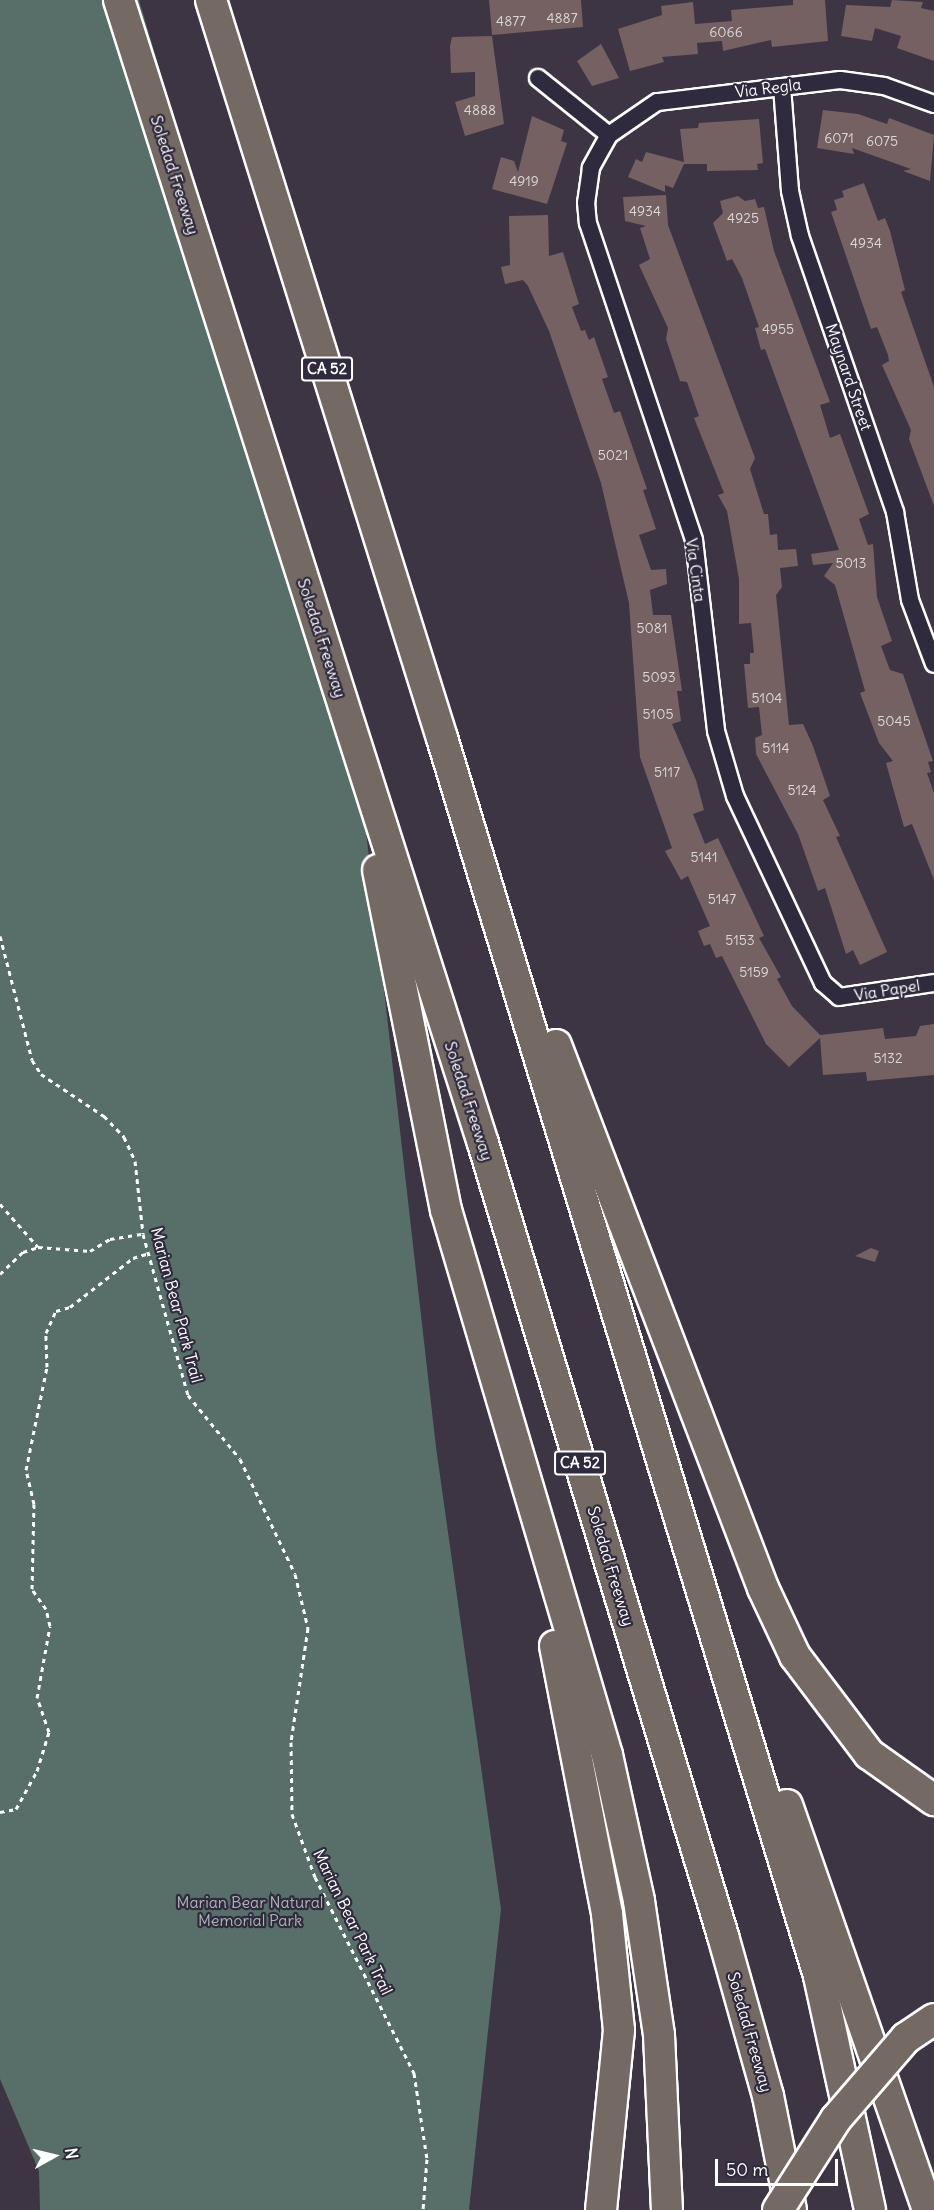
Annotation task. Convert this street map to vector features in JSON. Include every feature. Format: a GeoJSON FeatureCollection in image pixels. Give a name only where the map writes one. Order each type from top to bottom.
{"type":"FeatureCollection","features":[{"type":"Feature","properties":{"kind":"highway","name":"Soledad Freeway"},"geometry":{"type":"LineString","coordinates":[[119,0],[483,1143],[723,1936],[768,2096],[791,2210]]}},
{"type":"Feature","properties":{"kind":"highway","name":"CA 52"},"geometry":{"type":"LineString","coordinates":[[211,0],[442,738],[819,1976],[870,2210]]}},
{"type":"Feature","properties":{"kind":"highway"},"geometry":{"type":"LineString","coordinates":[[348,723],[446,1210],[607,1755],[639,1901],[659,2035],[667,2210]]}},
{"type":"Feature","properties":{"kind":"highway"},"geometry":{"type":"LineString","coordinates":[[442,738],[763,1588],[795,1656],[869,1754],[934,1800]]}},
{"type":"Feature","properties":{"kind":"highway"},"geometry":{"type":"LineString","coordinates":[[514,1446],[607,1914],[619,2030],[614,2110],[601,2210]]}},
{"type":"Feature","properties":{"kind":"highway"},"geometry":{"type":"LineString","coordinates":[[671,1484],[864,2019],[928,2210]]}},
{"type":"Feature","properties":{"kind":"highway"},"geometry":{"type":"LineString","coordinates":[[778,2210],[836,2119],[906,2038],[934,2019]]}},
{"type":"Feature","properties":{"kind":"street"},"geometry":{"type":"LineString","coordinates":[[538,78],[609,135]]}},
{"type":"Feature","properties":{"kind":"street","name":"Via Regla"},"geometry":{"type":"LineString","coordinates":[[609,135],[657,102],[840,80],[885,86],[934,104]]}},
{"type":"Feature","properties":{"kind":"street","name":"Maynard Street"},"geometry":{"type":"LineString","coordinates":[[782,87],[790,191],[800,236],[895,512],[910,600],[934,664]]}},
{"type":"Feature","properties":{"kind":"street","name":"Via Cinta"},"geometry":{"type":"LineString","coordinates":[[609,135],[591,168],[588,223],[694,540],[716,731],[740,806],[823,983],[839,997]]}},
{"type":"Feature","properties":{"kind":"street","name":"Via Papel"},"geometry":{"type":"LineString","coordinates":[[839,997],[934,983]]}},
{"type":"Feature","properties":{"kind":"path","name":"Marian Bear Park Trail"},"geometry":{"type":"LineString","coordinates":[[0,936],[32,1060],[41,1074],[104,1116],[124,1137],[137,1170],[143,1234],[188,1395],[240,1459],[295,1574],[308,1628],[291,1742],[292,1814],[315,1877],[414,2073],[427,2160],[423,2210]]}},
{"type":"Feature","properties":{"kind":"path"},"geometry":{"type":"LineString","coordinates":[[0,1204],[38,1247]]}},
{"type":"Feature","properties":{"kind":"path"},"geometry":{"type":"LineString","coordinates":[[0,1274],[22,1253],[38,1247],[90,1251],[110,1239],[143,1234]]}},
{"type":"Feature","properties":{"kind":"path"},"geometry":{"type":"LineString","coordinates":[[0,1812],[16,1809],[37,1771],[49,1732],[37,1698],[50,1626],[46,1609],[32,1589],[34,1504],[26,1470],[47,1367],[46,1334],[56,1311],[70,1307],[133,1258],[149,1253]]}},
{"type":"Feature","properties":{"kind":"green space","name":"Marian Bear Natural Memorial Park"},"geometry":{"type":"Polygon","coordinates":[[[0,0],[139,0],[354,726],[436,1447],[501,1909],[469,2210],[40,2210],[39,2171],[0,2079],[0,0]]]}},
{"type":"Feature","properties":{"kind":"building"},"geometry":{"type":"Polygon","coordinates":[[[489,0],[581,0],[583,27],[492,35],[489,0]]]}},
{"type":"Feature","properties":{"kind":"building"},"geometry":{"type":"Polygon","coordinates":[[[793,0],[825,0],[828,41],[772,47],[771,40],[723,51],[722,41],[697,43],[698,54],[662,57],[664,62],[630,71],[618,29],[662,15],[661,6],[693,2],[695,24],[732,21],[731,10],[793,5],[793,0]]]}},
{"type":"Feature","properties":{"kind":"building"},"geometry":{"type":"Polygon","coordinates":[[[892,0],[923,2],[921,8],[934,11],[934,61],[897,48],[901,36],[875,28],[872,41],[841,36],[846,5],[890,7],[892,0]]]}},
{"type":"Feature","properties":{"kind":"building"},"geometry":{"type":"Polygon","coordinates":[[[492,36],[504,124],[465,136],[455,102],[475,96],[475,72],[451,73],[452,37],[492,36]]]}},
{"type":"Feature","properties":{"kind":"building"},"geometry":{"type":"Polygon","coordinates":[[[601,44],[619,78],[592,86],[577,61],[601,44]]]}},
{"type":"Feature","properties":{"kind":"building"},"geometry":{"type":"Polygon","coordinates":[[[823,110],[858,114],[887,124],[889,118],[934,135],[930,181],[903,171],[911,169],[852,148],[854,154],[817,148],[823,110]]]}},
{"type":"Feature","properties":{"kind":"building"},"geometry":{"type":"Polygon","coordinates":[[[532,116],[564,130],[561,141],[567,143],[547,204],[492,189],[501,157],[514,161],[518,172],[532,116]]]}},
{"type":"Feature","properties":{"kind":"building"},"geometry":{"type":"Polygon","coordinates":[[[759,119],[763,163],[757,164],[758,170],[707,171],[707,164],[684,164],[673,188],[665,185],[665,192],[628,177],[636,159],[642,162],[646,152],[684,162],[680,129],[698,128],[699,123],[759,119]]]}},
{"type":"Feature","properties":{"kind":"building"},"geometry":{"type":"Polygon","coordinates":[[[864,183],[878,221],[885,218],[890,231],[905,290],[901,292],[934,387],[934,506],[909,439],[911,430],[882,365],[889,361],[888,355],[877,327],[871,329],[831,212],[837,210],[834,200],[844,197],[842,191],[864,183]]]}},
{"type":"Feature","properties":{"kind":"building"},"geometry":{"type":"Polygon","coordinates":[[[666,195],[668,225],[755,458],[750,469],[764,514],[768,514],[770,535],[777,534],[778,550],[796,549],[798,566],[780,568],[782,587],[776,595],[789,725],[803,724],[813,746],[830,796],[823,800],[840,836],[836,837],[887,952],[860,965],[853,950],[846,954],[825,888],[818,891],[798,834],[756,754],[755,738],[762,735],[759,707],[748,708],[744,664],[750,664],[750,653],[754,653],[751,623],[739,624],[739,579],[727,511],[718,495],[724,493],[694,418],[699,416],[687,382],[680,381],[666,339],[668,328],[639,265],[650,259],[640,228],[646,226],[625,221],[623,197],[666,195]]]}},
{"type":"Feature","properties":{"kind":"building"},"geometry":{"type":"Polygon","coordinates":[[[738,196],[745,201],[755,199],[758,208],[764,207],[774,251],[830,402],[820,405],[830,438],[840,434],[869,514],[859,519],[868,545],[873,544],[877,597],[892,641],[881,646],[890,670],[903,674],[933,761],[928,762],[931,772],[927,773],[934,793],[934,880],[912,824],[904,827],[886,763],[893,761],[879,743],[860,693],[865,691],[835,585],[824,576],[833,563],[813,565],[811,554],[839,550],[765,349],[761,350],[755,328],[759,327],[742,278],[732,259],[727,261],[713,223],[723,213],[720,201],[738,196]]]}},
{"type":"Feature","properties":{"kind":"building"},"geometry":{"type":"Polygon","coordinates":[[[548,215],[549,256],[563,252],[579,304],[572,307],[581,331],[585,330],[589,340],[594,337],[608,377],[602,379],[614,413],[620,411],[647,489],[643,490],[656,529],[639,535],[651,570],[666,569],[667,584],[650,590],[653,615],[671,615],[682,691],[677,691],[681,721],[672,724],[696,780],[704,810],[693,814],[705,844],[718,838],[764,936],[759,938],[781,977],[777,979],[792,1006],[820,1035],[883,1028],[885,1039],[916,1036],[920,1026],[934,1024],[934,1075],[867,1081],[866,1072],[823,1075],[820,1038],[789,1067],[766,1044],[722,956],[716,958],[710,944],[704,946],[698,931],[710,926],[688,876],[681,880],[665,851],[672,848],[640,757],[629,603],[601,483],[549,331],[528,286],[523,280],[505,284],[501,267],[510,265],[509,216],[548,215]]]}},
{"type":"Feature","properties":{"kind":"building"},"geometry":{"type":"Polygon","coordinates":[[[871,1248],[879,1251],[875,1262],[855,1256],[871,1248]]]}}]}
